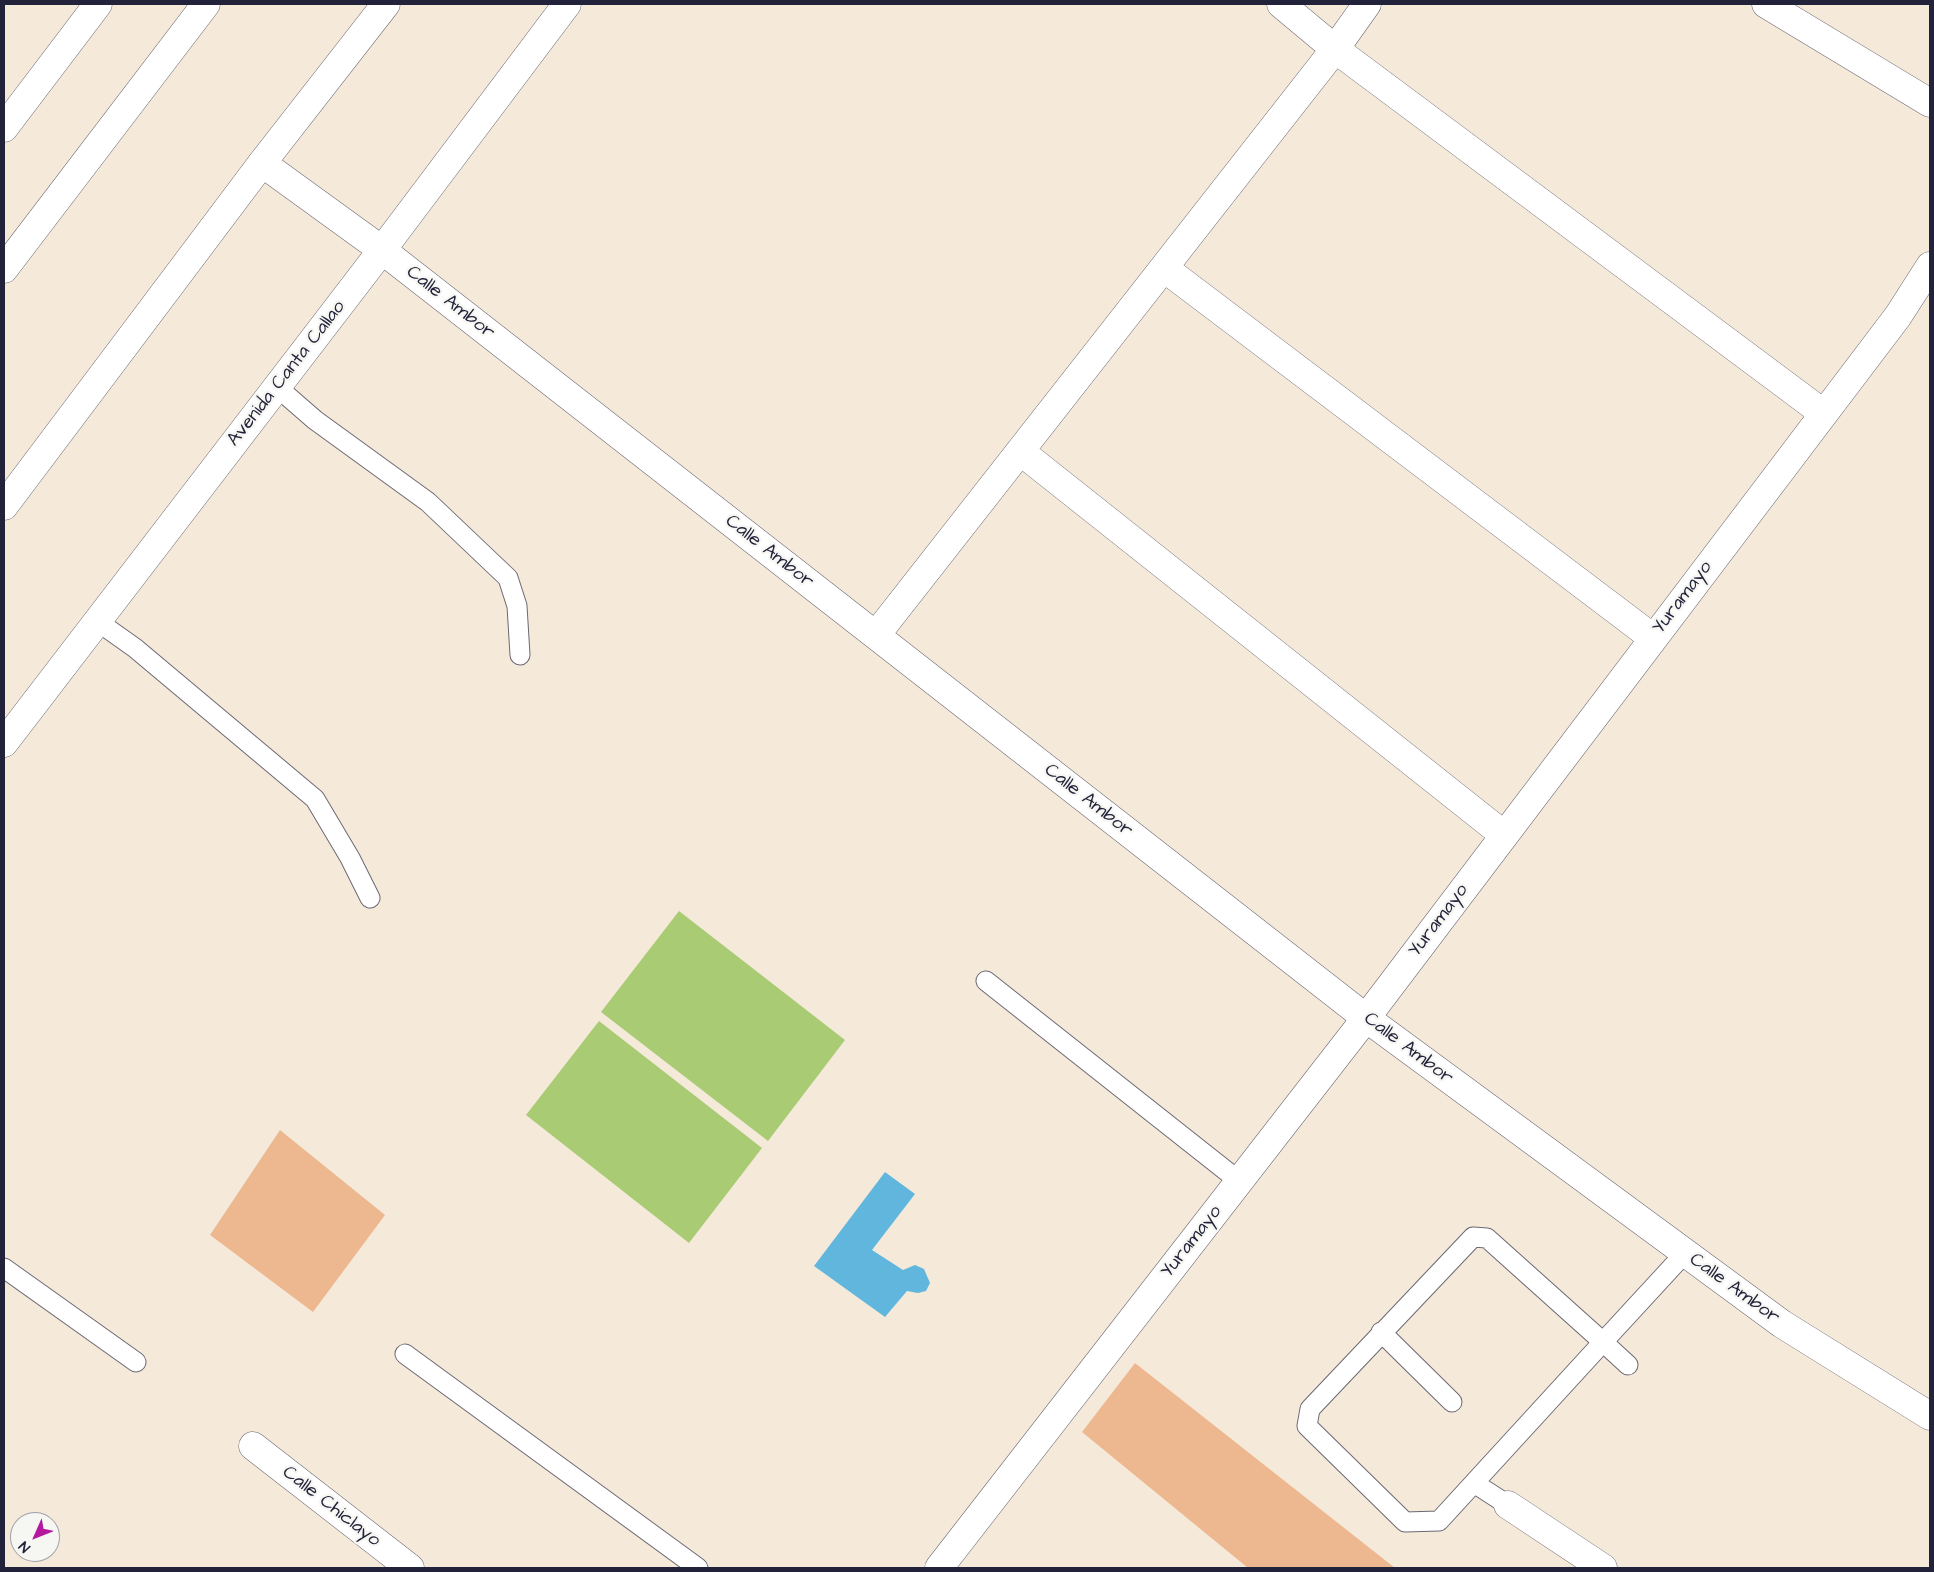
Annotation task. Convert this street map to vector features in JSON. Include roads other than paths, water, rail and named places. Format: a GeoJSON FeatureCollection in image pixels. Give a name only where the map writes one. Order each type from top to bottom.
{"type":"FeatureCollection","features":[{"type":"Feature","properties":{"kind":"street"},"geometry":{"type":"LineString","coordinates":[[4,128],[98,4]]}},
{"type":"Feature","properties":{"kind":"street"},"geometry":{"type":"LineString","coordinates":[[4,269],[206,4]]}},
{"type":"Feature","properties":{"kind":"street"},"geometry":{"type":"LineString","coordinates":[[4,506],[262,163],[386,4]]}},
{"type":"Feature","properties":{"kind":"street","name":"Avenida Canta Callao"},"geometry":{"type":"LineString","coordinates":[[4,743],[277,388],[567,4]]}},
{"type":"Feature","properties":{"kind":"street"},"geometry":{"type":"LineString","coordinates":[[1281,4],[1335,48],[1823,413]]}},
{"type":"Feature","properties":{"kind":"street"},"geometry":{"type":"LineString","coordinates":[[876,635],[1164,268],[1367,4]]}},
{"type":"Feature","properties":{"kind":"street"},"geometry":{"type":"LineString","coordinates":[[1766,4],[1930,103]]}},
{"type":"Feature","properties":{"kind":"street","name":"Calle Ambor"},"geometry":{"type":"LineString","coordinates":[[262,163],[382,250],[1366,1018],[1782,1324],[1930,1416]]}},
{"type":"Feature","properties":{"kind":"street","name":"Yuramayo"},"geometry":{"type":"LineString","coordinates":[[939,1568],[1366,1018],[1898,316],[1930,266]]}},
{"type":"Feature","properties":{"kind":"street"},"geometry":{"type":"LineString","coordinates":[[1164,268],[1653,638]]}},
{"type":"Feature","properties":{"kind":"street"},"geometry":{"type":"LineString","coordinates":[[1020,451],[1504,835]]}},
{"type":"Feature","properties":{"kind":"street","name":"Calle Chiclayo"},"geometry":{"type":"LineString","coordinates":[[253,1446],[410,1568]]}},
{"type":"Feature","properties":{"kind":"street"},"geometry":{"type":"LineString","coordinates":[[1508,1505],[1604,1568]]}},
{"type":"Feature","properties":{"kind":"lane"},"geometry":{"type":"LineString","coordinates":[[277,388],[315,420],[428,502],[508,578],[517,606],[520,655]]}},
{"type":"Feature","properties":{"kind":"lane"},"geometry":{"type":"LineString","coordinates":[[98,621],[135,648],[315,799],[350,858],[370,898]]}},
{"type":"Feature","properties":{"kind":"lane"},"geometry":{"type":"LineString","coordinates":[[986,981],[1239,1181]]}},
{"type":"Feature","properties":{"kind":"lane"},"geometry":{"type":"LineString","coordinates":[[1628,1364],[1603,1342],[1487,1238],[1473,1237],[1381,1332],[1310,1410],[1307,1426],[1405,1522],[1439,1521],[1603,1342],[1685,1253]]}},
{"type":"Feature","properties":{"kind":"lane"},"geometry":{"type":"LineString","coordinates":[[4,1268],[136,1362]]}},
{"type":"Feature","properties":{"kind":"lane"},"geometry":{"type":"LineString","coordinates":[[1381,1332],[1452,1402]]}},
{"type":"Feature","properties":{"kind":"lane"},"geometry":{"type":"LineString","coordinates":[[405,1354],[698,1568]]}},
{"type":"Feature","properties":{"kind":"lane"},"geometry":{"type":"LineString","coordinates":[[1474,1483],[1508,1505]]}},
{"type":"Feature","properties":{"kind":"water"},"geometry":{"type":"Polygon","coordinates":[[[885,1172],[915,1194],[872,1250],[903,1270],[915,1265],[924,1269],[930,1283],[926,1291],[918,1293],[907,1291],[885,1317],[814,1266],[885,1172]]]}}]}
